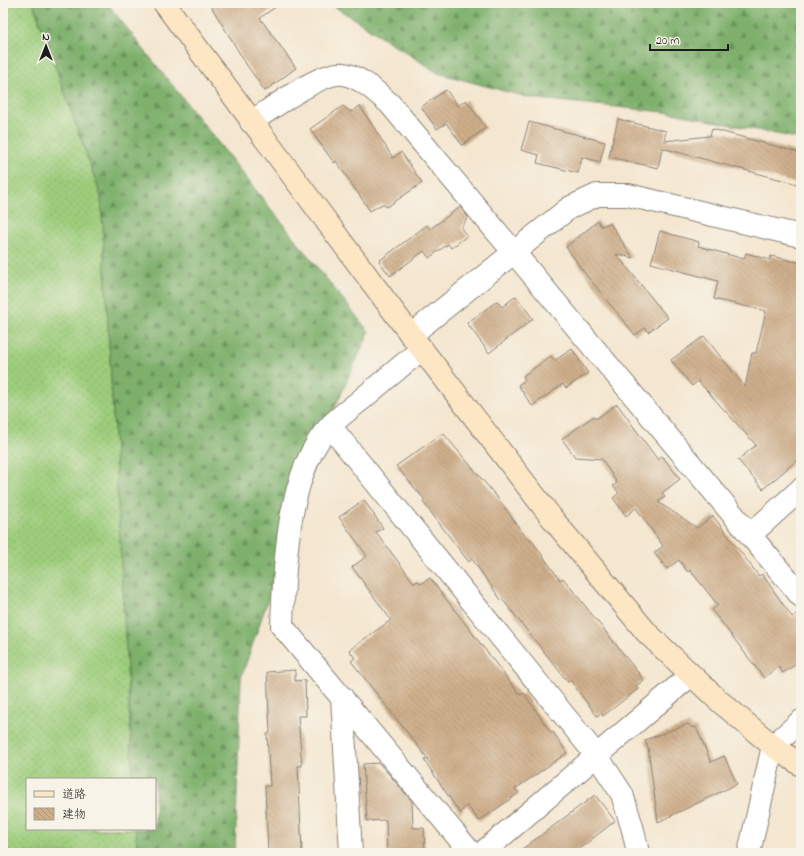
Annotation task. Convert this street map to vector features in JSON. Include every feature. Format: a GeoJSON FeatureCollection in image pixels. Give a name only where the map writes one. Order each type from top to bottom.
{"type":"FeatureCollection","features":[{"type":"Feature","properties":{"kind":"street"},"geometry":{"type":"LineString","coordinates":[[164,3],[416,342],[555,522],[647,633],[691,675],[773,746],[801,765]]}},
{"type":"Feature","properties":{"kind":"street"},"geometry":{"type":"LineString","coordinates":[[252,122],[318,79],[343,74],[366,83],[390,104],[801,596]]}},
{"type":"Feature","properties":{"kind":"street"},"geometry":{"type":"LineString","coordinates":[[471,853],[342,696],[282,626],[284,571],[291,519],[301,480],[312,452],[330,426],[416,342],[514,252],[569,208],[597,195],[628,195],[801,236]]}},
{"type":"Feature","properties":{"kind":"street"},"geometry":{"type":"LineString","coordinates":[[330,426],[597,756],[622,794],[638,853]]}},
{"type":"Feature","properties":{"kind":"street"},"geometry":{"type":"LineString","coordinates":[[750,535],[801,489]]}},
{"type":"Feature","properties":{"kind":"street"},"geometry":{"type":"LineString","coordinates":[[482,853],[691,675]]}},
{"type":"Feature","properties":{"kind":"street"},"geometry":{"type":"LineString","coordinates":[[342,696],[351,853]]}},
{"type":"Feature","properties":{"kind":"street"},"geometry":{"type":"LineString","coordinates":[[749,853],[773,746],[801,720]]}},
{"type":"Feature","properties":{"kind":"green space"},"geometry":{"type":"Polygon","coordinates":[[[3,3],[33,3],[101,196],[133,778],[26,778],[26,830],[136,830],[137,853],[3,853],[3,3]]]}},
{"type":"Feature","properties":{"kind":"green space"},"geometry":{"type":"Polygon","coordinates":[[[33,3],[109,3],[110,7],[369,332],[332,414],[241,678],[235,853],[137,853],[136,830],[156,830],[156,778],[133,778],[101,196],[33,3]]]}},
{"type":"Feature","properties":{"kind":"green space"},"geometry":{"type":"Polygon","coordinates":[[[329,3],[801,3],[801,139],[673,113],[530,98],[438,73],[329,3]]]}},
{"type":"Feature","properties":{"kind":"building"},"geometry":{"type":"Polygon","coordinates":[[[209,3],[281,3],[260,18],[296,68],[265,91],[248,67],[209,3]]]}},
{"type":"Feature","properties":{"kind":"building"},"geometry":{"type":"Polygon","coordinates":[[[446,90],[458,106],[466,100],[486,128],[462,145],[446,123],[437,129],[421,107],[446,90]]]}},
{"type":"Feature","properties":{"kind":"building"},"geometry":{"type":"Polygon","coordinates":[[[343,106],[351,112],[360,106],[393,158],[401,152],[422,183],[387,207],[382,204],[370,211],[336,161],[334,163],[310,129],[343,106]]]}},
{"type":"Feature","properties":{"kind":"building"},"geometry":{"type":"Polygon","coordinates":[[[618,119],[666,131],[664,141],[710,136],[712,129],[801,153],[801,185],[662,148],[658,168],[609,157],[618,119]]]}},
{"type":"Feature","properties":{"kind":"building"},"geometry":{"type":"Polygon","coordinates":[[[529,122],[605,142],[600,162],[582,157],[578,173],[537,163],[539,155],[521,150],[529,122]]]}},
{"type":"Feature","properties":{"kind":"building"},"geometry":{"type":"Polygon","coordinates":[[[460,207],[468,217],[461,228],[467,236],[451,248],[448,244],[429,258],[424,251],[390,276],[379,261],[427,225],[430,229],[460,207]]]}},
{"type":"Feature","properties":{"kind":"building"},"geometry":{"type":"Polygon","coordinates":[[[598,221],[601,226],[610,223],[633,258],[616,254],[668,318],[648,332],[645,328],[635,335],[583,271],[566,247],[598,221]]]}},
{"type":"Feature","properties":{"kind":"building"},"geometry":{"type":"Polygon","coordinates":[[[660,231],[699,242],[698,246],[744,259],[746,253],[770,260],[771,256],[801,263],[801,457],[763,489],[738,460],[756,445],[698,381],[692,386],[671,360],[704,336],[745,387],[752,353],[756,353],[766,311],[714,299],[718,281],[651,263],[660,231]]]}},
{"type":"Feature","properties":{"kind":"building"},"geometry":{"type":"Polygon","coordinates":[[[516,296],[533,319],[489,353],[467,323],[497,301],[502,307],[516,296]]]}},
{"type":"Feature","properties":{"kind":"building"},"geometry":{"type":"Polygon","coordinates":[[[572,349],[588,373],[566,388],[563,384],[532,406],[518,385],[525,380],[523,376],[551,356],[554,361],[572,349]]]}},
{"type":"Feature","properties":{"kind":"building"},"geometry":{"type":"Polygon","coordinates":[[[617,404],[658,460],[662,456],[680,479],[662,493],[665,497],[658,502],[697,528],[713,516],[759,576],[762,574],[792,617],[801,611],[801,661],[783,673],[779,667],[764,678],[712,610],[718,605],[690,570],[688,572],[679,560],[667,569],[654,553],[663,546],[636,508],[626,516],[613,498],[619,493],[613,486],[617,483],[602,459],[575,457],[562,439],[594,416],[596,419],[617,404]]]}},
{"type":"Feature","properties":{"kind":"building"},"geometry":{"type":"Polygon","coordinates":[[[443,433],[497,497],[528,540],[530,538],[560,580],[563,578],[644,680],[636,686],[638,689],[603,716],[601,713],[597,716],[570,680],[568,682],[502,599],[501,600],[472,559],[469,562],[461,552],[423,502],[425,500],[396,466],[443,433]]]}},
{"type":"Feature","properties":{"kind":"building"},"geometry":{"type":"Polygon","coordinates":[[[364,500],[383,528],[376,532],[414,583],[418,581],[421,584],[430,578],[520,695],[524,693],[551,733],[553,732],[567,753],[515,789],[519,793],[479,821],[467,805],[460,813],[424,760],[428,759],[351,661],[355,658],[349,650],[391,620],[352,567],[367,556],[339,517],[364,500]]]}},
{"type":"Feature","properties":{"kind":"building"},"geometry":{"type":"Polygon","coordinates":[[[295,670],[295,681],[305,680],[306,716],[298,716],[302,766],[298,766],[302,853],[268,853],[265,786],[270,786],[267,734],[270,733],[267,672],[295,670]]]}},
{"type":"Feature","properties":{"kind":"building"},"geometry":{"type":"Polygon","coordinates":[[[688,724],[692,728],[696,727],[711,762],[724,756],[737,784],[658,822],[648,748],[645,740],[688,724]]]}},
{"type":"Feature","properties":{"kind":"building"},"geometry":{"type":"Polygon","coordinates":[[[379,763],[412,801],[413,828],[424,828],[425,853],[387,853],[386,820],[367,821],[363,764],[379,763]]]}},
{"type":"Feature","properties":{"kind":"building"},"geometry":{"type":"Polygon","coordinates":[[[595,795],[615,821],[574,853],[517,853],[595,795]]]}}]}
